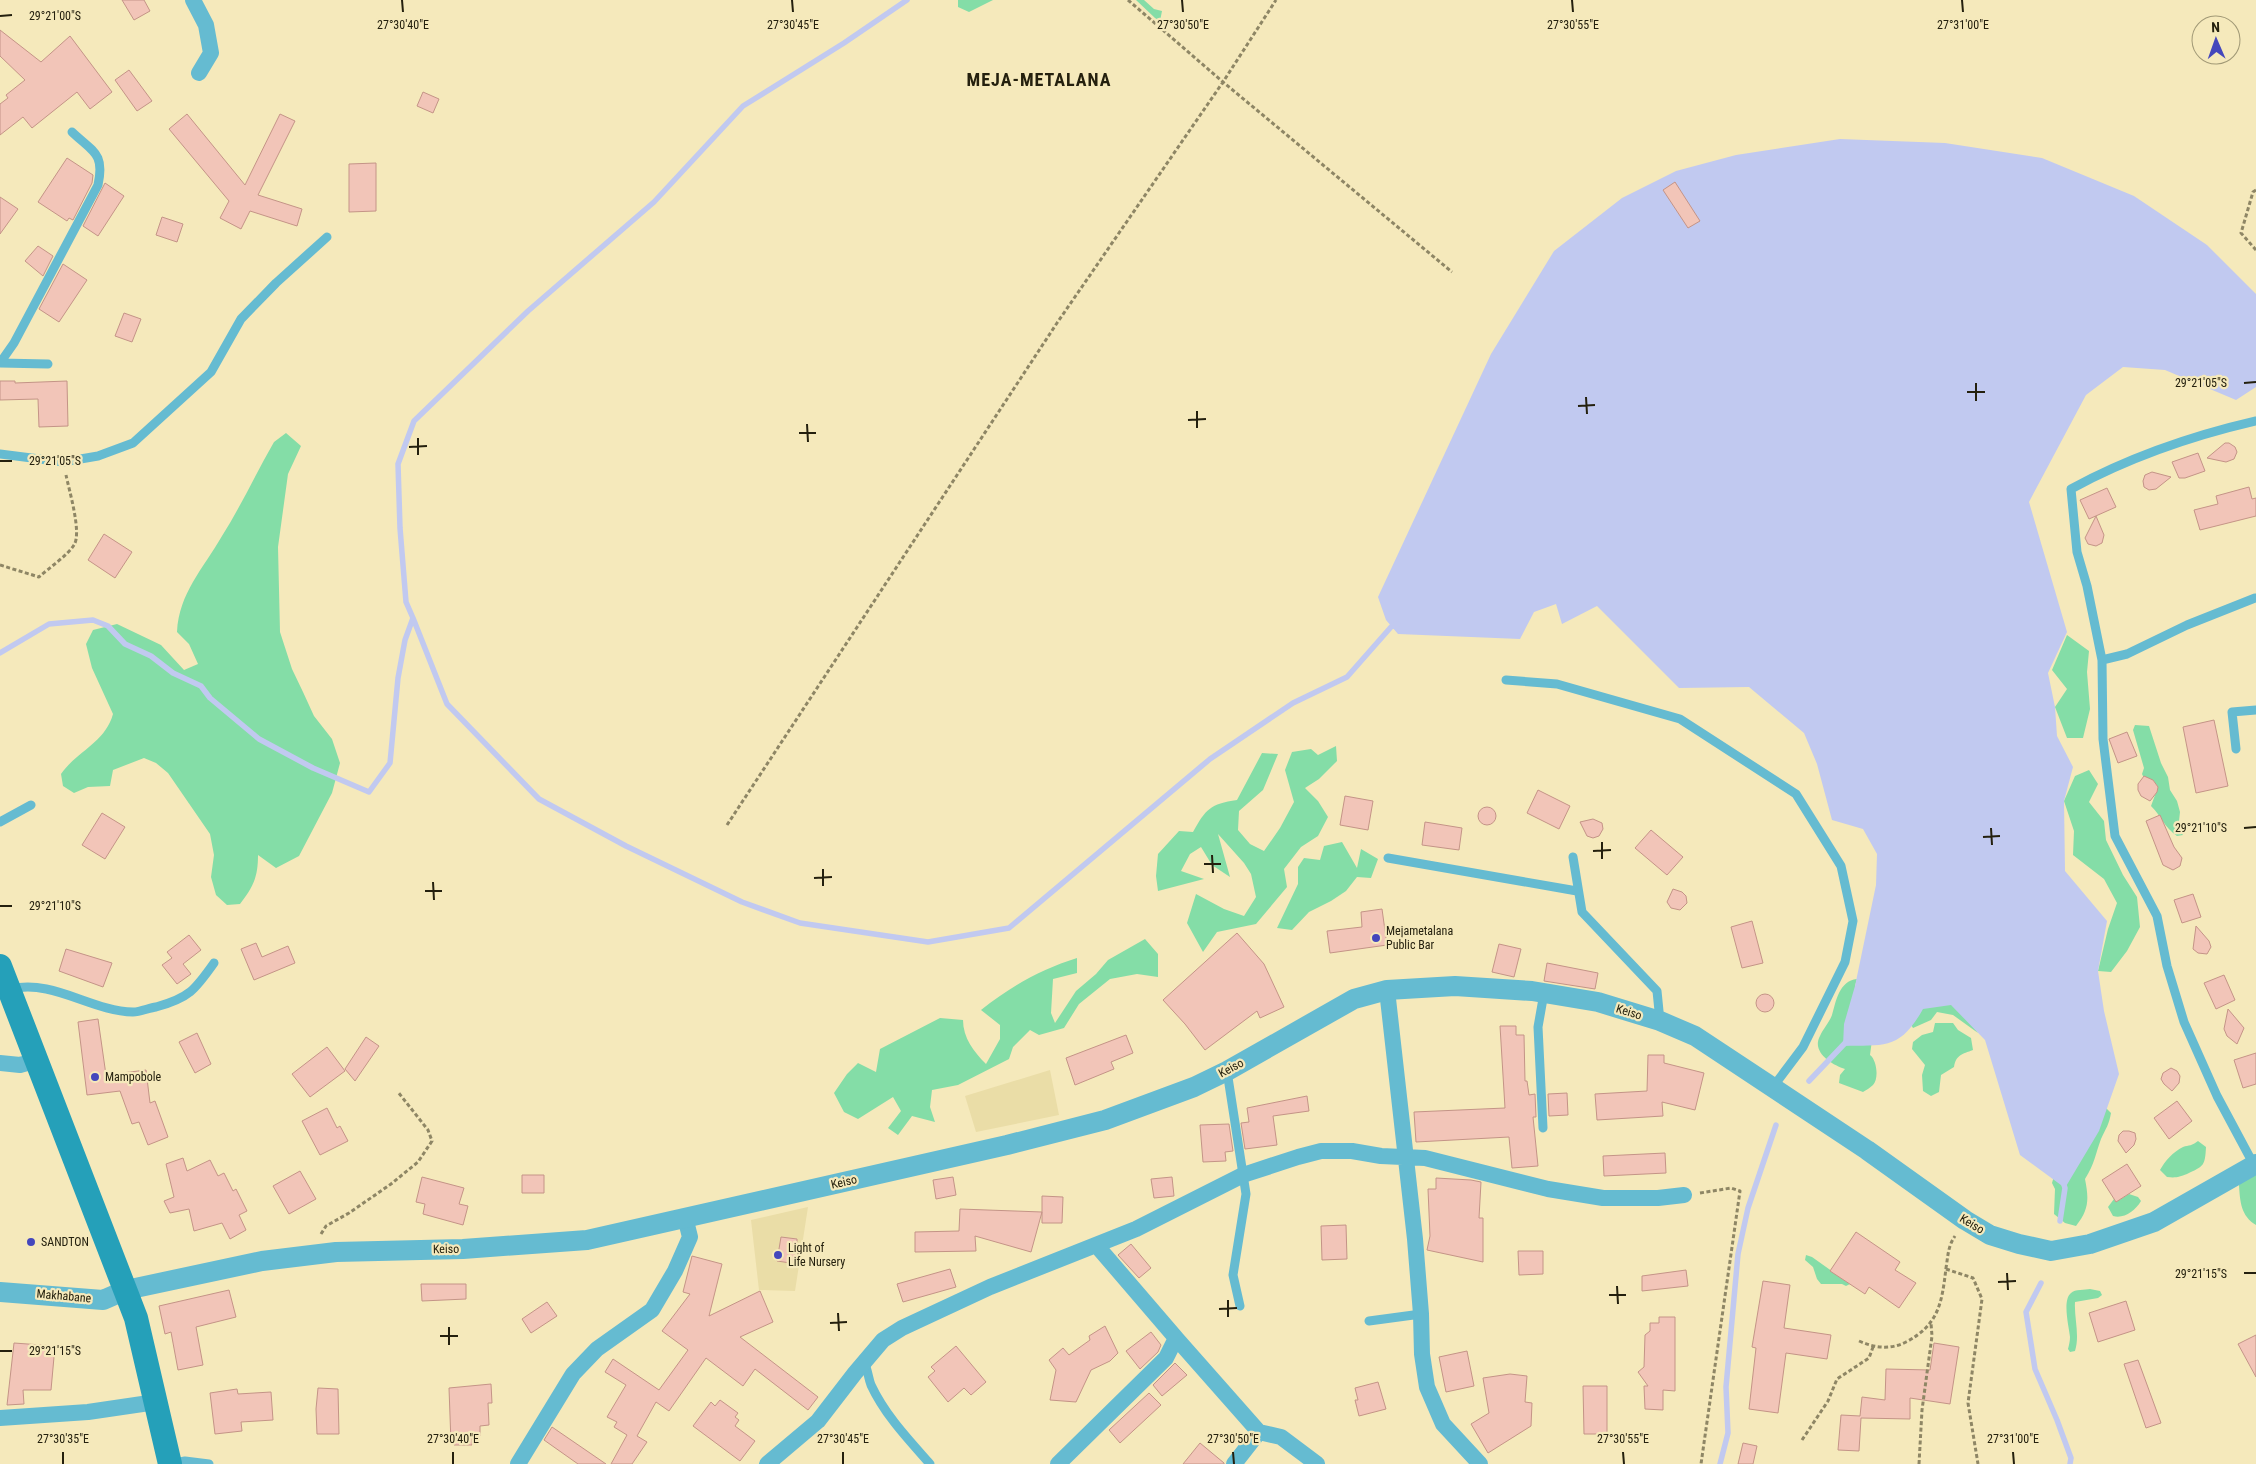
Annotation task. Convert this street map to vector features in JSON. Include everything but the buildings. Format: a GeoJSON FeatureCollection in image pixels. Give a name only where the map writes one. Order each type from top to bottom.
{"type":"FeatureCollection","features":[{"type":"Feature","properties":{"kind":"main road"},"geometry":{"type":"LineString","coordinates":[[0,966],[8,990],[38,1060],[136,1318],[170,1464]]}},
{"type":"Feature","properties":{"kind":"street"},"geometry":{"type":"LineString","coordinates":[[193,0],[206,25],[212,53],[199,73]]}},
{"type":"Feature","properties":{"kind":"street","name":"Keiso"},"geometry":{"type":"LineString","coordinates":[[126,1290],[262,1261],[327,1253],[362,1250],[463,1249],[587,1240],[988,1149],[1105,1120],[1194,1087],[1227,1071],[1354,1000],[1387,990],[1455,986],[1544,993],[1598,1002],[1660,1021],[1695,1036],[1867,1150],[1965,1220],[1990,1235],[2051,1251],[2090,1244],[2154,1222],[2255,1164]]}},
{"type":"Feature","properties":{"kind":"street"},"geometry":{"type":"LineString","coordinates":[[1387,990],[1406,1158],[1421,1314],[1422,1354],[1427,1387],[1443,1424],[1480,1464]]}},
{"type":"Feature","properties":{"kind":"street"},"geometry":{"type":"LineString","coordinates":[[0,1063],[20,1065],[38,1060]]}},
{"type":"Feature","properties":{"kind":"street"},"geometry":{"type":"LineString","coordinates":[[767,1464],[818,1421],[883,1340],[902,1328],[990,1286],[1097,1246],[1174,1211],[1243,1176],[1321,1151],[1352,1151],[1406,1158],[1424,1158],[1548,1189],[1603,1198],[1658,1198],[1684,1195]]}},
{"type":"Feature","properties":{"kind":"street"},"geometry":{"type":"LineString","coordinates":[[518,1464],[573,1374],[597,1349],[652,1310],[675,1271],[690,1237],[685,1217]]}},
{"type":"Feature","properties":{"kind":"street"},"geometry":{"type":"LineString","coordinates":[[1097,1246],[1259,1432],[1281,1437],[1317,1464]]}},
{"type":"Feature","properties":{"kind":"street","name":"Makhabane"},"geometry":{"type":"LineString","coordinates":[[0,1292],[103,1300],[126,1290]]}},
{"type":"Feature","properties":{"kind":"street"},"geometry":{"type":"LineString","coordinates":[[1058,1464],[1166,1358],[1176,1338]]}},
{"type":"Feature","properties":{"kind":"street"},"geometry":{"type":"LineString","coordinates":[[0,1418],[88,1412],[156,1402]]}},
{"type":"Feature","properties":{"kind":"street"},"geometry":{"type":"LineString","coordinates":[[1234,1464],[1259,1432]]}},
{"type":"Feature","properties":{"kind":"lane"},"geometry":{"type":"LineString","coordinates":[[0,363],[14,343],[98,185],[102,168],[94,152],[72,132]]}},
{"type":"Feature","properties":{"kind":"lane"},"geometry":{"type":"LineString","coordinates":[[0,454],[63,462],[98,456],[133,443],[162,419],[211,372],[241,319],[276,282],[327,237]]}},
{"type":"Feature","properties":{"kind":"lane"},"geometry":{"type":"LineString","coordinates":[[0,363],[48,364]]}},
{"type":"Feature","properties":{"kind":"lane"},"geometry":{"type":"LineString","coordinates":[[2255,1164],[2216,1096],[2184,1022],[2167,966],[2157,916],[2115,836],[2103,739],[2102,660],[2087,586],[2076,552],[2071,489],[2120,464],[2207,432],[2256,420]]}},
{"type":"Feature","properties":{"kind":"lane"},"geometry":{"type":"LineString","coordinates":[[2102,660],[2127,654],[2187,626],[2255,598]]}},
{"type":"Feature","properties":{"kind":"lane"},"geometry":{"type":"LineString","coordinates":[[1506,680],[1557,684],[1680,720],[1796,794],[1842,866],[1854,921],[1845,962],[1803,1047],[1773,1087]]}},
{"type":"Feature","properties":{"kind":"lane"},"geometry":{"type":"LineString","coordinates":[[2236,749],[2232,712],[2256,710]]}},
{"type":"Feature","properties":{"kind":"lane"},"geometry":{"type":"LineString","coordinates":[[0,822],[31,805]]}},
{"type":"Feature","properties":{"kind":"lane"},"geometry":{"type":"LineString","coordinates":[[1573,857],[1582,912],[1657,991],[1660,1021]]}},
{"type":"Feature","properties":{"kind":"lane"},"geometry":{"type":"LineString","coordinates":[[1388,858],[1578,891]]}},
{"type":"Feature","properties":{"kind":"lane"},"geometry":{"type":"LineString","coordinates":[[8,990],[25,986],[47,988],[103,1007],[135,1012],[176,1002],[195,990],[214,963]]}},
{"type":"Feature","properties":{"kind":"lane"},"geometry":{"type":"LineString","coordinates":[[1543,1128],[1538,1027],[1544,993]]}},
{"type":"Feature","properties":{"kind":"lane"},"geometry":{"type":"LineString","coordinates":[[1227,1071],[1246,1194],[1233,1275],[1240,1306]]}},
{"type":"Feature","properties":{"kind":"lane"},"geometry":{"type":"LineString","coordinates":[[1369,1321],[1421,1314]]}},
{"type":"Feature","properties":{"kind":"lane"},"geometry":{"type":"LineString","coordinates":[[864,1362],[868,1370],[870,1383],[891,1420],[930,1464]]}},
{"type":"Feature","properties":{"kind":"lane"},"geometry":{"type":"LineString","coordinates":[[170,1464],[184,1461],[209,1464]]}},
{"type":"Feature","properties":{"kind":"path"},"geometry":{"type":"LineString","coordinates":[[1128,0],[1223,82],[1452,272]]}},
{"type":"Feature","properties":{"kind":"path"},"geometry":{"type":"LineString","coordinates":[[727,825],[1057,322],[1223,82],[1276,0]]}},
{"type":"Feature","properties":{"kind":"path"},"geometry":{"type":"LineString","coordinates":[[2256,190],[2253,192],[2241,234],[2256,250]]}},
{"type":"Feature","properties":{"kind":"path"},"geometry":{"type":"LineString","coordinates":[[0,565],[39,577],[74,545],[77,536],[63,462]]}},
{"type":"Feature","properties":{"kind":"path"},"geometry":{"type":"LineString","coordinates":[[327,1253],[321,1234],[326,1226],[349,1213],[391,1184],[418,1162],[432,1141],[428,1130],[398,1092]]}},
{"type":"Feature","properties":{"kind":"path"},"geometry":{"type":"LineString","coordinates":[[1684,1195],[1731,1188],[1740,1191],[1701,1464]]}},
{"type":"Feature","properties":{"kind":"path"},"geometry":{"type":"LineString","coordinates":[[1859,1341],[1873,1347],[1896,1347],[1918,1336],[1936,1317],[1943,1291],[1949,1245],[1965,1220]]}},
{"type":"Feature","properties":{"kind":"path"},"geometry":{"type":"LineString","coordinates":[[1946,1269],[1973,1278],[1982,1299],[1968,1403],[1978,1464]]}},
{"type":"Feature","properties":{"kind":"path"},"geometry":{"type":"LineString","coordinates":[[1919,1464],[1922,1410],[1932,1336],[1931,1322]]}},
{"type":"Feature","properties":{"kind":"path"},"geometry":{"type":"LineString","coordinates":[[1802,1440],[1828,1401],[1837,1380],[1869,1358],[1873,1347]]}},
{"type":"Feature","properties":{"kind":"shaded area"},"geometry":{"type":"Polygon","coordinates":[[[1050,1070],[1059,1115],[976,1132],[965,1096],[1050,1070]]]}},
{"type":"Feature","properties":{"kind":"shaded area","name":"Light of Life Nursery"},"geometry":{"type":"Polygon","coordinates":[[[808,1207],[795,1291],[759,1290],[751,1220],[808,1207]]]}},
{"type":"Feature","properties":{"kind":"green space"},"geometry":{"type":"Polygon","coordinates":[[[958,0],[993,0],[969,12],[958,7],[958,0]]]}},
{"type":"Feature","properties":{"kind":"green space"},"geometry":{"type":"Polygon","coordinates":[[[1136,0],[1144,0],[1154,9],[1162,11],[1160,21],[1155,18],[1136,0]]]}},
{"type":"Feature","properties":{"kind":"green space"},"geometry":{"type":"Polygon","coordinates":[[[286,433],[301,446],[288,474],[278,547],[280,632],[292,669],[314,716],[332,739],[340,763],[332,793],[299,856],[276,868],[258,855],[256,876],[248,892],[240,904],[227,905],[216,895],[211,877],[214,855],[210,834],[168,773],[156,763],[144,758],[113,770],[110,786],[88,787],[74,793],[63,786],[61,774],[104,732],[113,714],[92,668],[86,644],[93,630],[117,624],[161,645],[184,670],[198,664],[189,644],[177,632],[182,605],[193,582],[229,525],[274,442],[286,433]]]}},
{"type":"Feature","properties":{"kind":"green space"},"geometry":{"type":"Polygon","coordinates":[[[2067,635],[2089,651],[2087,672],[2090,709],[2083,738],[2067,738],[2055,707],[2067,689],[2052,670],[2067,635]]]}},
{"type":"Feature","properties":{"kind":"green space"},"geometry":{"type":"Polygon","coordinates":[[[2135,725],[2149,726],[2161,763],[2168,777],[2170,790],[2177,801],[2180,812],[2179,821],[2183,835],[2177,836],[2173,833],[2151,806],[2158,787],[2153,780],[2144,778],[2142,774],[2144,768],[2133,730],[2135,725]]]}},
{"type":"Feature","properties":{"kind":"green space"},"geometry":{"type":"Polygon","coordinates":[[[1336,746],[1337,761],[1319,779],[1305,788],[1318,801],[1328,817],[1318,836],[1301,847],[1284,869],[1287,887],[1256,924],[1217,932],[1203,952],[1187,923],[1196,894],[1224,909],[1244,916],[1256,897],[1251,874],[1244,863],[1218,834],[1230,877],[1212,865],[1201,847],[1190,854],[1181,871],[1204,879],[1158,891],[1156,876],[1158,854],[1179,831],[1193,832],[1210,809],[1221,803],[1237,800],[1262,753],[1278,754],[1263,790],[1239,811],[1238,830],[1250,844],[1264,851],[1280,828],[1294,802],[1285,770],[1292,752],[1311,749],[1318,755],[1336,746]]]}},
{"type":"Feature","properties":{"kind":"green space"},"geometry":{"type":"Polygon","coordinates":[[[2089,770],[2098,784],[2089,802],[2104,821],[2106,840],[2123,875],[2137,897],[2140,927],[2127,951],[2111,972],[2098,971],[2108,929],[2117,903],[2104,879],[2073,855],[2074,831],[2064,801],[2075,776],[2089,770]]]}},
{"type":"Feature","properties":{"kind":"green space"},"geometry":{"type":"Polygon","coordinates":[[[1342,842],[1357,868],[1361,849],[1378,859],[1371,878],[1357,877],[1346,891],[1309,912],[1292,930],[1277,928],[1298,884],[1298,867],[1304,858],[1320,860],[1324,846],[1342,842]]]}},
{"type":"Feature","properties":{"kind":"green space"},"geometry":{"type":"Polygon","coordinates":[[[1145,939],[1158,954],[1158,977],[1137,974],[1110,979],[1079,1004],[1064,1028],[1039,1035],[1030,1030],[1013,1047],[1009,1059],[958,1085],[932,1090],[930,1107],[935,1122],[912,1116],[898,1135],[888,1128],[901,1111],[893,1097],[858,1119],[844,1112],[834,1093],[847,1074],[858,1063],[876,1072],[880,1049],[940,1018],[963,1020],[963,1027],[970,1044],[986,1064],[1000,1039],[1000,1025],[981,1010],[1026,980],[1077,958],[1077,973],[1053,979],[1051,1013],[1055,1023],[1076,991],[1096,974],[1108,960],[1145,939]]]}},
{"type":"Feature","properties":{"kind":"green space"},"geometry":{"type":"Polygon","coordinates":[[[1857,979],[1855,986],[1872,1040],[1870,1055],[1876,1070],[1875,1082],[1863,1092],[1839,1083],[1840,1075],[1845,1069],[1824,1057],[1818,1047],[1821,1033],[1831,1018],[1839,992],[1846,984],[1857,979]]]}},
{"type":"Feature","properties":{"kind":"green space"},"geometry":{"type":"Polygon","coordinates":[[[1945,991],[1978,1033],[1953,1015],[1937,1012],[1931,1020],[1913,1028],[1906,1017],[1945,991]]]}},
{"type":"Feature","properties":{"kind":"green space"},"geometry":{"type":"Polygon","coordinates":[[[1935,1023],[1953,1023],[1958,1030],[1971,1038],[1973,1050],[1960,1056],[1956,1060],[1954,1067],[1941,1075],[1939,1092],[1931,1096],[1923,1091],[1922,1075],[1925,1065],[1912,1049],[1913,1042],[1922,1035],[1933,1032],[1935,1023]]]}},
{"type":"Feature","properties":{"kind":"green space"},"geometry":{"type":"Polygon","coordinates":[[[2103,1105],[2111,1113],[2093,1164],[2085,1179],[2087,1204],[2076,1226],[2065,1223],[2054,1214],[2055,1189],[2052,1183],[2054,1176],[2103,1105]]]}},
{"type":"Feature","properties":{"kind":"green space"},"geometry":{"type":"Polygon","coordinates":[[[2198,1141],[2206,1147],[2203,1165],[2180,1177],[2167,1177],[2160,1170],[2176,1151],[2198,1141]]]}},
{"type":"Feature","properties":{"kind":"green space"},"geometry":{"type":"Polygon","coordinates":[[[2256,1174],[2256,1225],[2244,1213],[2239,1185],[2247,1177],[2256,1174]]]}},
{"type":"Feature","properties":{"kind":"green space"},"geometry":{"type":"Polygon","coordinates":[[[2129,1194],[2138,1197],[2141,1201],[2139,1205],[2125,1215],[2113,1216],[2108,1207],[2114,1199],[2116,1202],[2129,1194]]]}},
{"type":"Feature","properties":{"kind":"green space"},"geometry":{"type":"Polygon","coordinates":[[[1806,1255],[1812,1257],[1850,1284],[1846,1286],[1842,1284],[1821,1284],[1813,1267],[1805,1260],[1806,1255]]]}},
{"type":"Feature","properties":{"kind":"green space"},"geometry":{"type":"Polygon","coordinates":[[[2090,1289],[2100,1291],[2102,1295],[2098,1298],[2075,1302],[2076,1345],[2075,1351],[2070,1352],[2068,1349],[2070,1337],[2066,1307],[2068,1296],[2075,1291],[2090,1289]]]}},
{"type":"Feature","properties":{"kind":"water"},"geometry":{"type":"Polygon","coordinates":[[[1840,139],[1945,143],[2042,158],[2134,196],[2207,245],[2256,294],[2256,387],[2236,400],[2165,370],[2123,367],[2086,395],[2029,502],[2067,632],[2048,673],[2055,707],[2057,736],[2073,767],[2064,801],[2065,871],[2107,921],[2098,971],[2104,1011],[2119,1074],[2099,1131],[2065,1188],[2020,1155],[1985,1040],[1951,1005],[1923,1009],[1907,1032],[1890,1042],[1870,1046],[1843,1046],[1844,1024],[1855,986],[1876,885],[1877,854],[1863,829],[1832,820],[1817,764],[1804,733],[1749,687],[1679,688],[1597,606],[1562,624],[1556,604],[1534,612],[1520,639],[1398,634],[1386,620],[1378,597],[1491,354],[1554,251],[1622,198],[1676,171],[1736,155],[1840,139]]]}},
{"type":"Feature","properties":{"kind":"waterway"},"geometry":{"type":"LineString","coordinates":[[0,653],[49,624],[93,620],[108,626],[125,644],[151,656],[173,673],[201,686],[210,698],[259,739],[313,768],[369,792],[390,763],[398,678],[405,640],[413,618],[406,602],[400,528],[398,464],[414,421],[528,311],[654,202],[743,106],[844,43],[907,0]]}},
{"type":"Feature","properties":{"kind":"waterway"},"geometry":{"type":"LineString","coordinates":[[413,618],[447,704],[539,799],[626,846],[742,902],[800,923],[928,942],[1009,928],[1210,759],[1293,703],[1347,677],[1391,627],[1398,624]]}},
{"type":"Feature","properties":{"kind":"waterway"},"geometry":{"type":"LineString","coordinates":[[1809,1081],[1847,1041]]}},
{"type":"Feature","properties":{"kind":"waterway"},"geometry":{"type":"LineString","coordinates":[[1720,1464],[1728,1433],[1726,1387],[1738,1254],[1748,1208],[1776,1125]]}},
{"type":"Feature","properties":{"kind":"waterway"},"geometry":{"type":"LineString","coordinates":[[2060,1221],[2065,1188],[2063,1182]]}},
{"type":"Feature","properties":{"kind":"waterway"},"geometry":{"type":"LineString","coordinates":[[2041,1283],[2026,1312],[2035,1369],[2057,1420],[2071,1458],[2070,1464]]}},
{"type":"Feature","properties":{"kind":"place","name":"Mejametalana Public Bar"},"geometry":{"type":"Point","coordinates":[1376,938]}},
{"type":"Feature","properties":{"kind":"place","name":"Mampobole"},"geometry":{"type":"Point","coordinates":[95,1077]}},
{"type":"Feature","properties":{"kind":"place","name":"SANDTON"},"geometry":{"type":"Point","coordinates":[31,1242]}},
{"type":"Feature","properties":{"kind":"place","name":"Light of Life Nursery"},"geometry":{"type":"Point","coordinates":[778,1255]}},
{"type":"Feature","properties":{"kind":"district","name":"MEJA-METALANA"},"geometry":{"type":"Point","coordinates":[1039,79]}}]}
